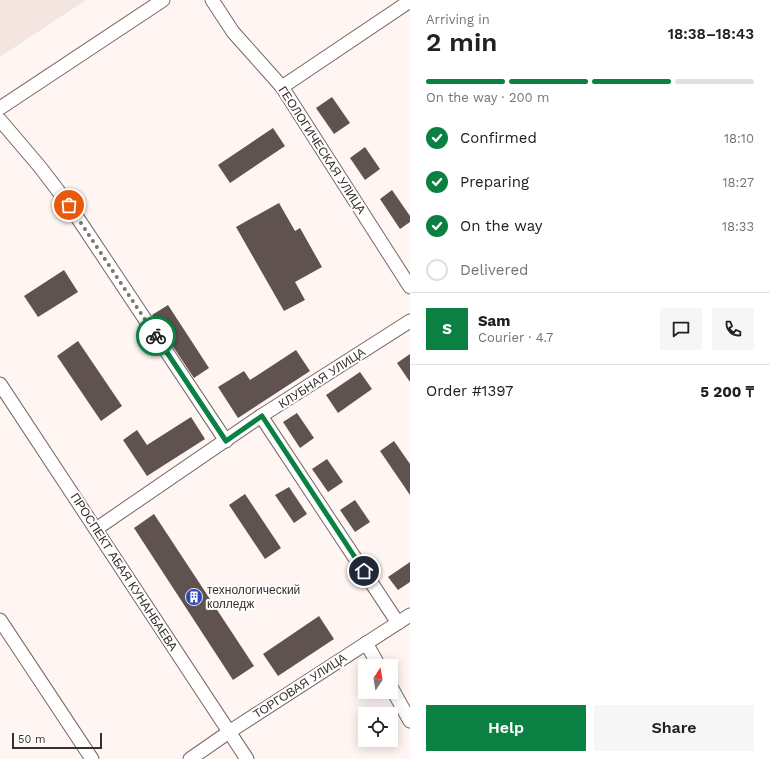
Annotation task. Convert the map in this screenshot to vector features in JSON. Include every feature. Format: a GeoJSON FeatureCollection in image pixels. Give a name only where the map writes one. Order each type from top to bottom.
{"type":"FeatureCollection","features":[{"type":"Feature","properties":{"kind":"street"},"geometry":{"type":"LineString","coordinates":[[0,108],[163,0]]}},
{"type":"Feature","properties":{"kind":"street","name":"ГЕОЛОГИЧЕСКАЯ УЛИЦА"},"geometry":{"type":"LineString","coordinates":[[212,0],[232,32],[282,87],[410,287]]}},
{"type":"Feature","properties":{"kind":"street"},"geometry":{"type":"LineString","coordinates":[[282,87],[410,1]]}},
{"type":"Feature","properties":{"kind":"street"},"geometry":{"type":"LineString","coordinates":[[0,120],[40,167],[69,205],[226,441]]}},
{"type":"Feature","properties":{"kind":"street","name":"КЛУБНАЯ УЛИЦА"},"geometry":{"type":"LineString","coordinates":[[96,529],[262,416],[410,321]]}},
{"type":"Feature","properties":{"kind":"street","name":"ПРОСПЕКТ АБАЯ КУНАНБАЕВА"},"geometry":{"type":"LineString","coordinates":[[0,384],[247,759]]}},
{"type":"Feature","properties":{"kind":"street"},"geometry":{"type":"LineString","coordinates":[[262,416],[398,623]]}},
{"type":"Feature","properties":{"kind":"street","name":"ТОРГОВАЯ УЛИЦА"},"geometry":{"type":"LineString","coordinates":[[190,759],[229,732],[410,615]]}},
{"type":"Feature","properties":{"kind":"street"},"geometry":{"type":"LineString","coordinates":[[0,620],[92,759]]}},
{"type":"Feature","properties":{"kind":"street"},"geometry":{"type":"LineString","coordinates":[[366,643],[375,659]]}},
{"type":"Feature","properties":{"kind":"street"},"geometry":{"type":"LineString","coordinates":[[398,699],[410,721]]}},
{"type":"Feature","properties":{"kind":"shaded area"},"geometry":{"type":"Polygon","coordinates":[[[0,0],[86,0],[0,57],[0,0]]]}},
{"type":"Feature","properties":{"kind":"building"},"geometry":{"type":"Polygon","coordinates":[[[332,97],[350,123],[334,134],[316,108],[332,97]]]}},
{"type":"Feature","properties":{"kind":"building"},"geometry":{"type":"Polygon","coordinates":[[[273,128],[285,146],[230,183],[218,165],[273,128]]]}},
{"type":"Feature","properties":{"kind":"building"},"geometry":{"type":"Polygon","coordinates":[[[365,147],[380,169],[365,180],[350,158],[365,147]]]}},
{"type":"Feature","properties":{"kind":"building"},"geometry":{"type":"Polygon","coordinates":[[[392,190],[410,216],[410,222],[400,229],[380,199],[392,190]]]}},
{"type":"Feature","properties":{"kind":"building"},"geometry":{"type":"Polygon","coordinates":[[[279,203],[295,231],[300,228],[322,267],[295,282],[305,300],[284,311],[236,227],[279,203]]]}},
{"type":"Feature","properties":{"kind":"building"},"geometry":{"type":"Polygon","coordinates":[[[64,270],[78,292],[38,317],[24,296],[64,270]]]}},
{"type":"Feature","properties":{"kind":"building"},"geometry":{"type":"Polygon","coordinates":[[[168,305],[209,368],[194,378],[152,315],[168,305]]]}},
{"type":"Feature","properties":{"kind":"building"},"geometry":{"type":"Polygon","coordinates":[[[78,341],[122,406],[101,421],[57,356],[78,341]]]}},
{"type":"Feature","properties":{"kind":"building"},"geometry":{"type":"Polygon","coordinates":[[[296,350],[310,371],[238,418],[218,387],[244,371],[250,380],[296,350]]]}},
{"type":"Feature","properties":{"kind":"building"},"geometry":{"type":"Polygon","coordinates":[[[410,354],[410,382],[397,363],[410,354]]]}},
{"type":"Feature","properties":{"kind":"building"},"geometry":{"type":"Polygon","coordinates":[[[360,372],[372,389],[338,413],[326,395],[360,372]]]}},
{"type":"Feature","properties":{"kind":"building"},"geometry":{"type":"Polygon","coordinates":[[[297,413],[314,438],[300,448],[283,422],[297,413]]]}},
{"type":"Feature","properties":{"kind":"building"},"geometry":{"type":"Polygon","coordinates":[[[191,417],[205,439],[147,476],[123,440],[137,430],[147,445],[191,417]]]}},
{"type":"Feature","properties":{"kind":"building"},"geometry":{"type":"Polygon","coordinates":[[[394,441],[410,464],[410,495],[380,451],[394,441]]]}},
{"type":"Feature","properties":{"kind":"building"},"geometry":{"type":"Polygon","coordinates":[[[327,459],[343,482],[328,492],[312,469],[327,459]]]}},
{"type":"Feature","properties":{"kind":"building"},"geometry":{"type":"Polygon","coordinates":[[[289,487],[307,514],[294,523],[275,495],[289,487]]]}},
{"type":"Feature","properties":{"kind":"building"},"geometry":{"type":"Polygon","coordinates":[[[245,494],[281,548],[265,559],[229,505],[245,494]]]}},
{"type":"Feature","properties":{"kind":"building"},"geometry":{"type":"Polygon","coordinates":[[[355,500],[370,522],[355,532],[340,510],[355,500]]]}},
{"type":"Feature","properties":{"kind":"building","name":"технологический колледж"},"geometry":{"type":"Polygon","coordinates":[[[154,514],[254,666],[233,680],[134,528],[154,514]]]}},
{"type":"Feature","properties":{"kind":"building"},"geometry":{"type":"Polygon","coordinates":[[[410,562],[410,582],[398,590],[388,577],[410,562]]]}},
{"type":"Feature","properties":{"kind":"building"},"geometry":{"type":"Polygon","coordinates":[[[319,616],[334,639],[278,676],[263,654],[319,616]]]}},
{"type":"Feature","properties":{"kind":"way so far"},"geometry":{"type":"LineString","coordinates":[[69,205],[156,336]]}},
{"type":"Feature","properties":{"kind":"place","name":"технологический колледж"},"geometry":{"type":"Point","coordinates":[194,597]}},
{"type":"Feature","properties":{"kind":"route"},"geometry":{"type":"LineString","coordinates":[[156,336],[226,441],[262,416],[364,571]]}}]}
